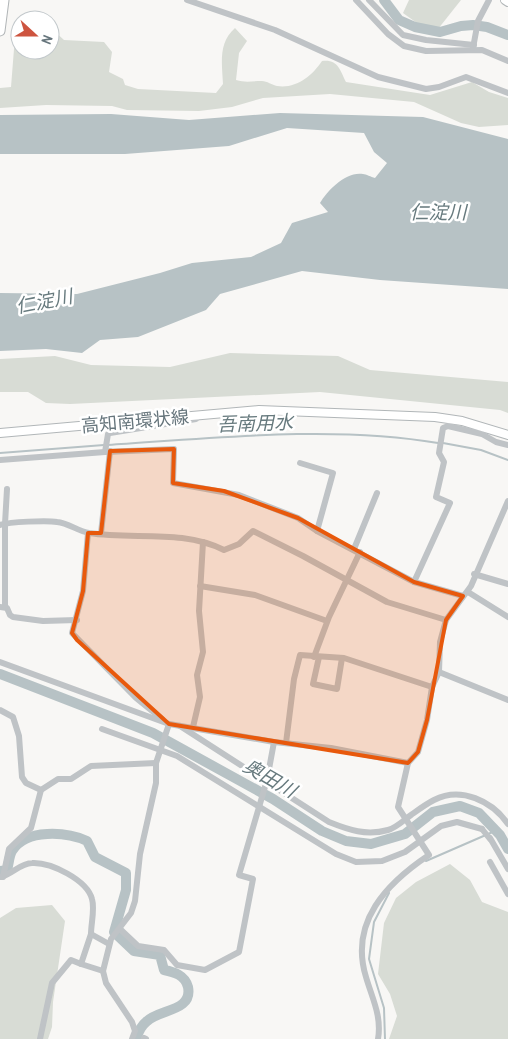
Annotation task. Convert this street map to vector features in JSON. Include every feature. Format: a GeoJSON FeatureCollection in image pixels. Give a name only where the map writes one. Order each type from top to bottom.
{"type":"FeatureCollection","features":[{"type":"Feature","properties":{"kind":"highway"},"geometry":{"type":"LineString","coordinates":[[0,31],[4,0]]}},
{"type":"Feature","properties":{"kind":"main road","name":"高知南環状線"},"geometry":{"type":"LineString","coordinates":[[0,433],[259,410],[435,417],[508,435]]}},
{"type":"Feature","properties":{"kind":"street"},"geometry":{"type":"LineString","coordinates":[[186,0],[276,30],[378,77],[426,89],[439,87],[466,77],[508,93]]}},
{"type":"Feature","properties":{"kind":"street"},"geometry":{"type":"LineString","coordinates":[[356,0],[388,34],[404,46],[426,50],[474,47]]}},
{"type":"Feature","properties":{"kind":"street"},"geometry":{"type":"LineString","coordinates":[[369,0],[402,34],[426,40],[474,47],[508,60]]}},
{"type":"Feature","properties":{"kind":"street"},"geometry":{"type":"LineString","coordinates":[[474,47],[478,21],[489,0]]}},
{"type":"Feature","properties":{"kind":"street"},"geometry":{"type":"LineString","coordinates":[[100,533],[108,434],[234,412]]}},
{"type":"Feature","properties":{"kind":"street"},"geometry":{"type":"LineString","coordinates":[[414,582],[450,504],[436,497],[444,462],[439,453],[443,428],[448,426],[482,434],[496,442],[508,444]]}},
{"type":"Feature","properties":{"kind":"street"},"geometry":{"type":"LineString","coordinates":[[489,429],[495,437],[508,444]]}},
{"type":"Feature","properties":{"kind":"street"},"geometry":{"type":"LineString","coordinates":[[0,460],[107,451],[174,449],[173,482],[239,495],[298,518],[317,531],[357,550],[414,582],[465,594],[508,617]]}},
{"type":"Feature","properties":{"kind":"street"},"geometry":{"type":"LineString","coordinates":[[300,464],[333,473],[317,531]]}},
{"type":"Feature","properties":{"kind":"street"},"geometry":{"type":"LineString","coordinates":[[7,490],[2,524],[2,607],[13,617],[43,621],[77,620]]}},
{"type":"Feature","properties":{"kind":"street"},"geometry":{"type":"LineString","coordinates":[[342,658],[337,689],[313,684],[317,657],[327,621],[357,550],[377,493]]}},
{"type":"Feature","properties":{"kind":"street"},"geometry":{"type":"LineString","coordinates":[[378,1039],[380,1026],[377,1010],[362,961],[363,936],[369,915],[380,895],[410,868],[429,855],[398,807],[408,763],[418,752],[427,720],[432,687],[439,672],[440,642],[446,620],[465,594],[508,501]]}},
{"type":"Feature","properties":{"kind":"street"},"geometry":{"type":"LineString","coordinates":[[2,524],[56,521],[88,533],[128,536],[172,536],[203,542],[224,550],[239,544],[253,531],[388,602],[446,620]]}},
{"type":"Feature","properties":{"kind":"street"},"geometry":{"type":"LineString","coordinates":[[88,533],[83,591],[77,620],[72,633],[136,698],[168,727]]}},
{"type":"Feature","properties":{"kind":"street"},"geometry":{"type":"LineString","coordinates":[[193,727],[200,697],[197,676],[203,652],[199,611],[203,542]]}},
{"type":"Feature","properties":{"kind":"street"},"geometry":{"type":"LineString","coordinates":[[474,574],[508,584]]}},
{"type":"Feature","properties":{"kind":"street"},"geometry":{"type":"LineString","coordinates":[[200,586],[255,595],[327,621]]}},
{"type":"Feature","properties":{"kind":"street"},"geometry":{"type":"LineString","coordinates":[[286,743],[294,679],[300,655],[342,658],[432,687]]}},
{"type":"Feature","properties":{"kind":"street"},"geometry":{"type":"LineString","coordinates":[[0,662],[168,727],[193,727],[274,742],[331,748],[408,763]]}},
{"type":"Feature","properties":{"kind":"street"},"geometry":{"type":"LineString","coordinates":[[439,672],[508,700]]}},
{"type":"Feature","properties":{"kind":"street"},"geometry":{"type":"LineString","coordinates":[[0,710],[13,717],[19,736],[22,777],[26,783],[42,790]]}},
{"type":"Feature","properties":{"kind":"street"},"geometry":{"type":"LineString","coordinates":[[179,726],[267,780],[329,822],[361,833],[390,829],[406,821],[434,800],[458,795],[479,798],[500,812],[508,824]]}},
{"type":"Feature","properties":{"kind":"street"},"geometry":{"type":"LineString","coordinates":[[132,1039],[135,1031],[132,1022],[106,983],[103,971],[110,942],[131,914],[135,901],[140,854],[156,783],[156,763],[168,727]]}},
{"type":"Feature","properties":{"kind":"street"},"geometry":{"type":"LineString","coordinates":[[102,729],[161,746],[260,805],[336,854],[356,862],[382,861],[405,852],[419,840],[442,826],[457,822],[469,823],[482,829],[508,869]]}},
{"type":"Feature","properties":{"kind":"street"},"geometry":{"type":"LineString","coordinates":[[119,930],[138,946],[164,950],[177,965],[205,970],[239,952],[253,879],[239,875],[267,780],[274,742]]}},
{"type":"Feature","properties":{"kind":"street"},"geometry":{"type":"LineString","coordinates":[[1,877],[9,849],[31,828],[42,790],[58,779],[71,779],[92,766],[156,763]]}},
{"type":"Feature","properties":{"kind":"street"},"geometry":{"type":"LineString","coordinates":[[1,877],[32,862],[49,866],[72,877],[84,886],[92,900],[91,934],[81,964]]}},
{"type":"Feature","properties":{"kind":"street"},"geometry":{"type":"LineString","coordinates":[[490,862],[508,894]]}},
{"type":"Feature","properties":{"kind":"street"},"geometry":{"type":"LineString","coordinates":[[91,934],[110,942]]}},
{"type":"Feature","properties":{"kind":"street"},"geometry":{"type":"LineString","coordinates":[[40,1039],[52,983],[71,960],[103,971]]}},
{"type":"Feature","properties":{"kind":"highlighted area"},"geometry":{"type":"Polygon","coordinates":[[[174,449],[173,483],[224,491],[298,518],[414,582],[463,596],[446,620],[427,720],[418,752],[408,763],[169,724],[77,640],[72,633],[83,591],[88,533],[101,533],[110,451],[174,449]]]}},
{"type":"Feature","properties":{"kind":"shaded area"},"geometry":{"type":"Polygon","coordinates":[[[409,0],[461,0],[438,29],[421,26],[403,13],[409,0]]]}},
{"type":"Feature","properties":{"kind":"shaded area"},"geometry":{"type":"Polygon","coordinates":[[[235,28],[247,41],[239,53],[236,80],[246,82],[264,81],[277,86],[291,85],[303,80],[322,61],[327,61],[338,66],[346,82],[430,95],[472,82],[489,92],[508,98],[508,125],[479,127],[461,123],[414,102],[330,94],[263,98],[232,107],[199,111],[127,110],[112,106],[46,105],[0,108],[0,88],[11,87],[13,60],[60,60],[60,36],[64,40],[104,42],[112,52],[109,72],[123,79],[125,85],[138,89],[216,93],[223,84],[222,54],[223,47],[235,28]]]}},
{"type":"Feature","properties":{"kind":"shaded area"},"geometry":{"type":"Polygon","coordinates":[[[230,353],[338,356],[370,370],[508,382],[508,413],[500,410],[320,392],[70,404],[46,403],[28,392],[0,392],[0,359],[55,356],[91,365],[170,367],[230,353]]]}},
{"type":"Feature","properties":{"kind":"shaded area"},"geometry":{"type":"Polygon","coordinates":[[[450,864],[470,880],[482,902],[508,912],[508,1039],[389,1039],[397,1016],[390,994],[378,974],[384,923],[396,898],[416,882],[450,864]]]}},
{"type":"Feature","properties":{"kind":"shaded area"},"geometry":{"type":"Polygon","coordinates":[[[52,905],[65,921],[53,1002],[52,1027],[48,1039],[0,1039],[0,918],[16,908],[52,905]]]}},
{"type":"Feature","properties":{"kind":"water","name":"仁淀川"},"geometry":{"type":"Polygon","coordinates":[[[280,113],[423,117],[508,139],[508,289],[380,280],[302,271],[220,294],[206,310],[138,337],[100,340],[82,353],[46,349],[0,351],[0,293],[77,294],[192,263],[251,257],[281,243],[292,223],[328,212],[320,203],[338,183],[357,174],[364,174],[375,178],[387,163],[374,152],[364,133],[287,128],[229,146],[125,154],[0,154],[0,115],[111,114],[189,120],[280,113]]]}},
{"type":"Feature","properties":{"kind":"waterway"},"geometry":{"type":"LineString","coordinates":[[384,0],[399,20],[415,27],[440,32],[461,26],[473,25],[487,27],[508,35]]}},
{"type":"Feature","properties":{"kind":"waterway","name":"吾南用水"},"geometry":{"type":"LineString","coordinates":[[108,445],[316,434],[398,438],[438,443]]}},
{"type":"Feature","properties":{"kind":"waterway","name":"吾南用水"},"geometry":{"type":"LineString","coordinates":[[443,443],[481,450],[508,460]]}},
{"type":"Feature","properties":{"kind":"waterway","name":"吾南用水"},"geometry":{"type":"LineString","coordinates":[[0,453],[104,445]]}},
{"type":"Feature","properties":{"kind":"waterway","name":"奥田川"},"geometry":{"type":"LineString","coordinates":[[0,674],[153,733],[273,799],[322,831],[346,841],[371,844],[405,834],[433,812],[460,806],[479,813],[500,835],[508,849]]}},
{"type":"Feature","properties":{"kind":"waterway"},"geometry":{"type":"LineString","coordinates":[[426,861],[495,831]]}},
{"type":"Feature","properties":{"kind":"waterway"},"geometry":{"type":"LineString","coordinates":[[0,871],[7,870],[12,851],[27,838],[37,835],[58,834],[87,841],[95,857],[126,873],[126,890],[114,932],[134,951],[160,955],[164,970],[182,977],[188,987],[188,995],[185,1001],[180,1006],[151,1018],[143,1026],[136,1039]]}},
{"type":"Feature","properties":{"kind":"waterway"},"geometry":{"type":"LineString","coordinates":[[385,1039],[384,1008],[369,959],[374,922],[389,893]]}}]}
